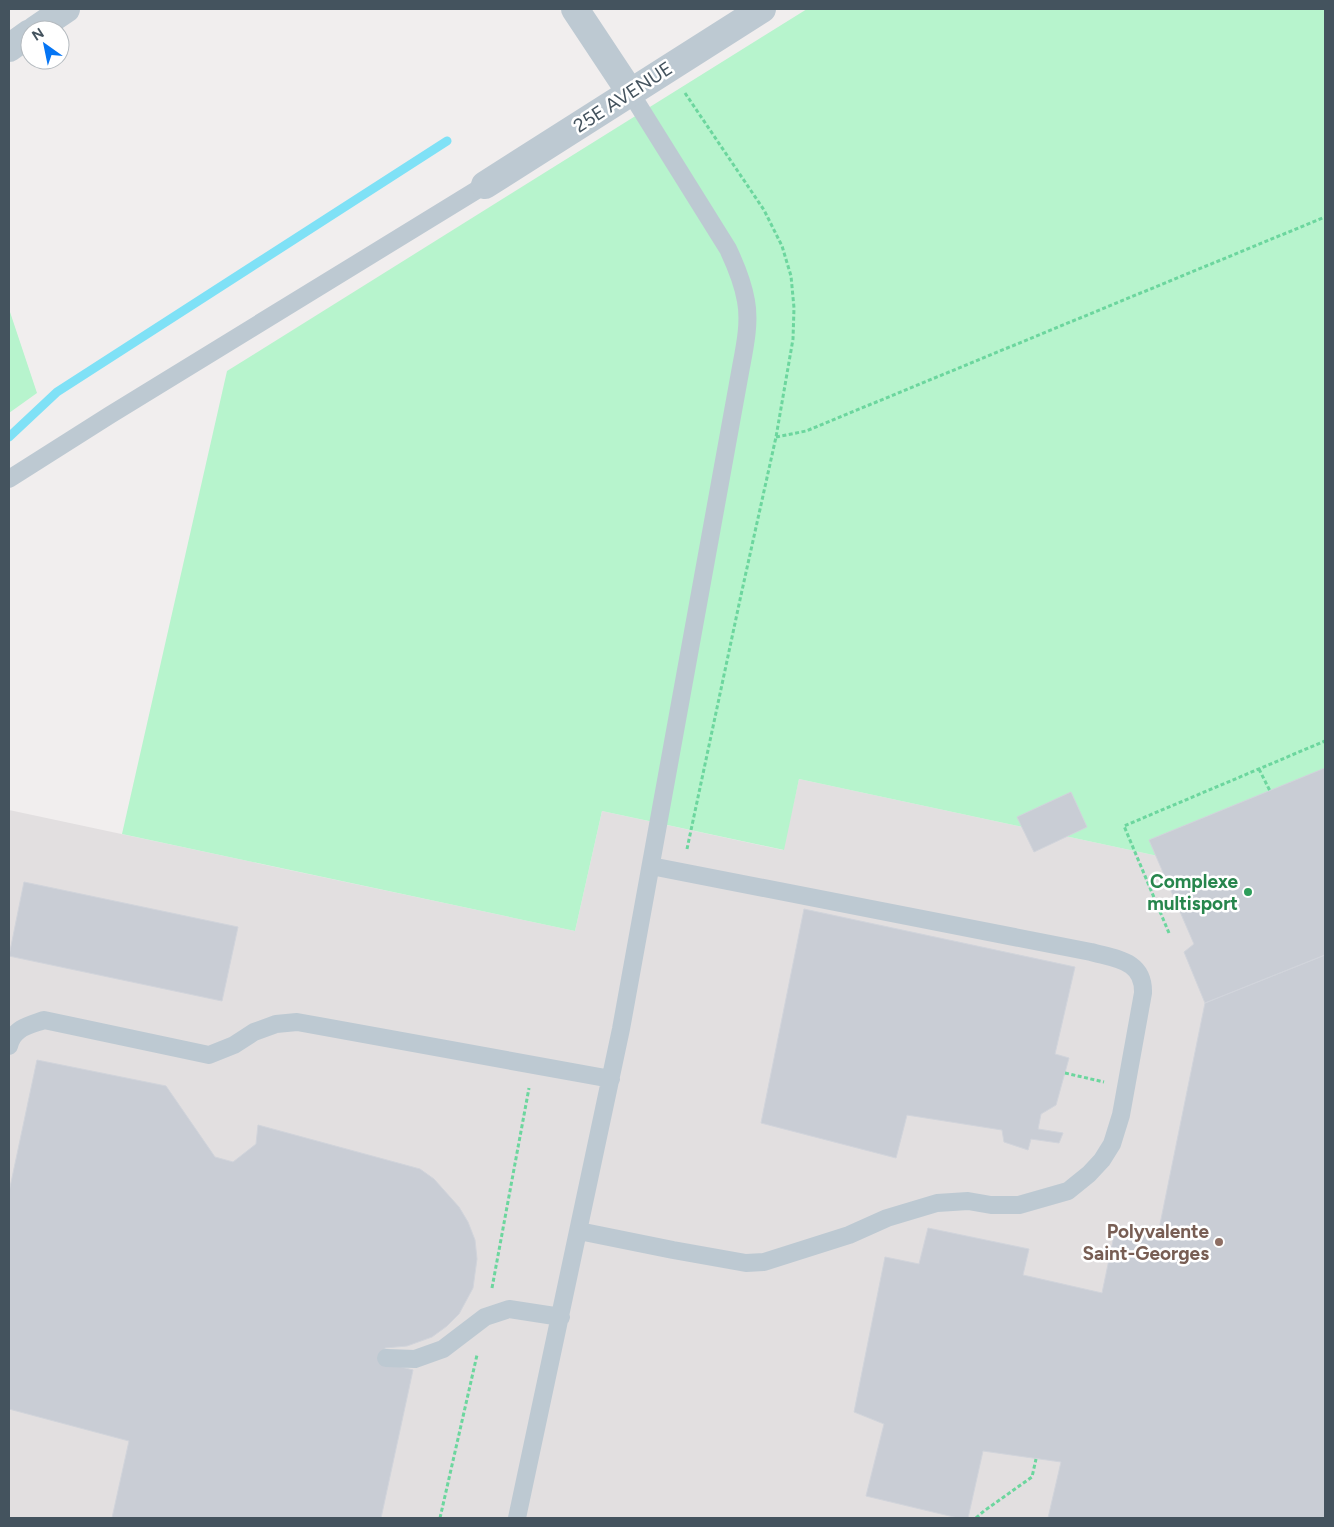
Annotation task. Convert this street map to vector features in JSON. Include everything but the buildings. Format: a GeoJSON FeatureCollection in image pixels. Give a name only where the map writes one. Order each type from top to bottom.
{"type":"FeatureCollection","features":[{"type":"Feature","properties":{"kind":"street"},"geometry":{"type":"LineString","coordinates":[[50,20],[66,9]]}},
{"type":"Feature","properties":{"kind":"street"},"geometry":{"type":"LineString","coordinates":[[575,9],[630,92]]}},
{"type":"Feature","properties":{"kind":"street","name":"25E AVENUE"},"geometry":{"type":"LineString","coordinates":[[484,185],[762,9]]}},
{"type":"Feature","properties":{"kind":"street"},"geometry":{"type":"LineString","coordinates":[[9,48],[20,40]]}},
{"type":"Feature","properties":{"kind":"lane"},"geometry":{"type":"LineString","coordinates":[[517,1518],[621,1030],[747,330],[747,302],[739,273],[728,249],[630,92]]}},
{"type":"Feature","properties":{"kind":"lane"},"geometry":{"type":"LineString","coordinates":[[9,480],[110,415],[484,185]]}},
{"type":"Feature","properties":{"kind":"lane"},"geometry":{"type":"LineString","coordinates":[[578,1231],[746,1263],[764,1262],[848,1234],[887,1218],[937,1203],[968,1201],[991,1205],[1019,1205],[1068,1191],[1089,1174],[1102,1160],[1112,1144],[1121,1115],[1144,983],[1135,967],[1127,962],[1091,952],[651,866]]}},
{"type":"Feature","properties":{"kind":"lane"},"geometry":{"type":"LineString","coordinates":[[9,1046],[10,1038],[21,1028],[44,1020],[209,1055],[234,1045],[254,1032],[276,1024],[297,1022],[611,1079]]}},
{"type":"Feature","properties":{"kind":"lane"},"geometry":{"type":"LineString","coordinates":[[386,1358],[415,1359],[444,1349],[485,1317],[509,1308],[561,1316]]}},
{"type":"Feature","properties":{"kind":"path"},"geometry":{"type":"LineString","coordinates":[[776,437],[806,431],[1325,217]]}},
{"type":"Feature","properties":{"kind":"path"},"geometry":{"type":"LineString","coordinates":[[1169,933],[1124,826],[1325,742]]}},
{"type":"Feature","properties":{"kind":"path"},"geometry":{"type":"LineString","coordinates":[[1259,769],[1270,791]]}},
{"type":"Feature","properties":{"kind":"path"},"geometry":{"type":"LineString","coordinates":[[495,1275],[533,1065]]}},
{"type":"Feature","properties":{"kind":"path"},"geometry":{"type":"LineString","coordinates":[[1065,1073],[1126,1087]]}},
{"type":"Feature","properties":{"kind":"path"},"geometry":{"type":"LineString","coordinates":[[440,1518],[477,1353]]}},
{"type":"Feature","properties":{"kind":"path"},"geometry":{"type":"LineString","coordinates":[[976,1518],[1032,1477],[1036,1458]]}},
{"type":"Feature","properties":{"kind":"shaded area"},"geometry":{"type":"Polygon","coordinates":[[[799,779],[1325,892],[1325,1518],[9,1518],[9,810],[575,931],[602,811],[783,850],[799,779]]]}},
{"type":"Feature","properties":{"kind":"green space"},"geometry":{"type":"Polygon","coordinates":[[[807,9],[1325,9],[1325,892],[799,779],[784,850],[602,811],[575,931],[122,834],[227,371],[807,9]]]}},
{"type":"Feature","properties":{"kind":"green space"},"geometry":{"type":"Polygon","coordinates":[[[9,309],[37,393],[9,413],[9,309]]]}},
{"type":"Feature","properties":{"kind":"waterway"},"geometry":{"type":"LineString","coordinates":[[9,437],[57,392],[447,141]]}},
{"type":"Feature","properties":{"kind":"place","name":"Complexe multisport"},"geometry":{"type":"Point","coordinates":[1248,892]}},
{"type":"Feature","properties":{"kind":"place","name":"Polyvalente Saint-Georges"},"geometry":{"type":"Point","coordinates":[1219,1242]}}]}
